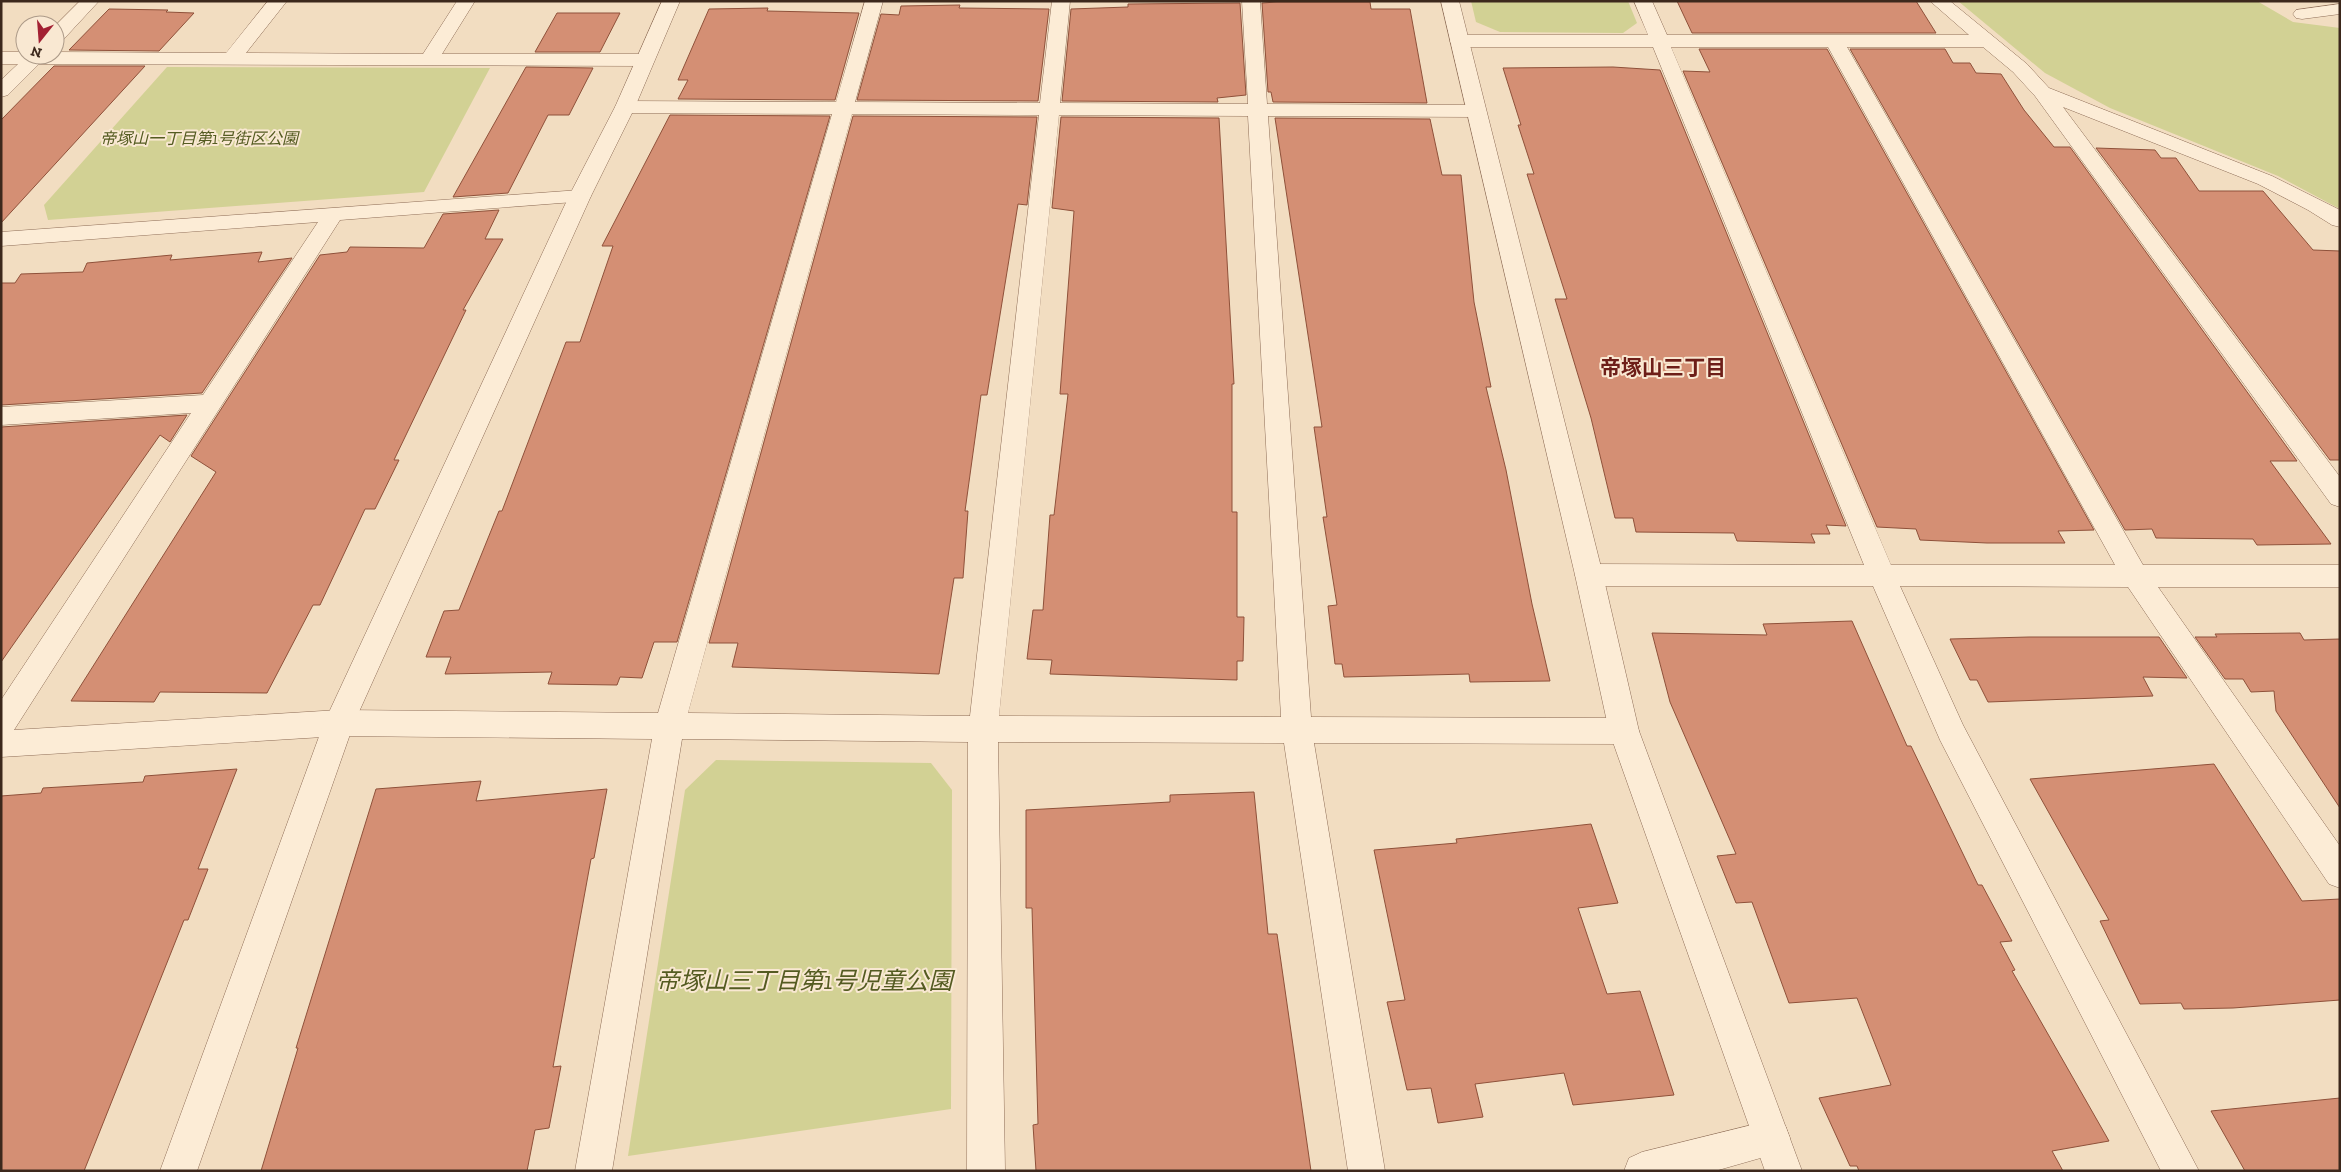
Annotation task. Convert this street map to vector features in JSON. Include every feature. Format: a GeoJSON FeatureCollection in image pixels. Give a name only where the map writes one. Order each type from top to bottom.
{"type":"FeatureCollection","features":[{"type":"Feature","properties":{"kind":"street"},"geometry":{"type":"LineString","coordinates":[[65,27],[90,1]]}},
{"type":"Feature","properties":{"kind":"street"},"geometry":{"type":"LineString","coordinates":[[231,58],[278,1]]}},
{"type":"Feature","properties":{"kind":"street"},"geometry":{"type":"LineString","coordinates":[[429,59],[466,1]]}},
{"type":"Feature","properties":{"kind":"street"},"geometry":{"type":"LineString","coordinates":[[178,1171],[339,723],[580,196],[625,107],[671,1]]}},
{"type":"Feature","properties":{"kind":"street"},"geometry":{"type":"LineString","coordinates":[[593,1171],[669,727],[874,1]]}},
{"type":"Feature","properties":{"kind":"street"},"geometry":{"type":"LineString","coordinates":[[986,1171],[983,729],[1061,1]]}},
{"type":"Feature","properties":{"kind":"street"},"geometry":{"type":"LineString","coordinates":[[1251,1],[1256,110],[1297,730],[1367,1171]]}},
{"type":"Feature","properties":{"kind":"street"},"geometry":{"type":"LineString","coordinates":[[1450,1],[1475,111],[1589,575],[1624,730],[1778,1154],[1642,1171]]}},
{"type":"Feature","properties":{"kind":"street"},"geometry":{"type":"LineString","coordinates":[[1643,1],[1882,576],[1951,731],[2181,1171]]}},
{"type":"Feature","properties":{"kind":"street"},"geometry":{"type":"LineString","coordinates":[[1939,1],[2020,68],[2042,92],[2340,497]]}},
{"type":"Feature","properties":{"kind":"street"},"geometry":{"type":"LineString","coordinates":[[2302,14],[2340,9]]}},
{"type":"Feature","properties":{"kind":"street"},"geometry":{"type":"LineString","coordinates":[[1460,41],[1986,41]]}},
{"type":"Feature","properties":{"kind":"street"},"geometry":{"type":"LineString","coordinates":[[1835,42],[2136,577],[2340,873]]}},
{"type":"Feature","properties":{"kind":"street"},"geometry":{"type":"LineString","coordinates":[[65,57],[644,60]]}},
{"type":"Feature","properties":{"kind":"street"},"geometry":{"type":"LineString","coordinates":[[1,58],[15,58]]}},
{"type":"Feature","properties":{"kind":"street"},"geometry":{"type":"LineString","coordinates":[[1,91],[28,65]]}},
{"type":"Feature","properties":{"kind":"street"},"geometry":{"type":"LineString","coordinates":[[2042,92],[2266,180],[2340,220]]}},
{"type":"Feature","properties":{"kind":"street"},"geometry":{"type":"LineString","coordinates":[[625,107],[1475,111]]}},
{"type":"Feature","properties":{"kind":"street"},"geometry":{"type":"LineString","coordinates":[[1,239],[580,196]]}},
{"type":"Feature","properties":{"kind":"street"},"geometry":{"type":"LineString","coordinates":[[1,725],[332,215]]}},
{"type":"Feature","properties":{"kind":"street"},"geometry":{"type":"LineString","coordinates":[[1,416],[211,403]]}},
{"type":"Feature","properties":{"kind":"street"},"geometry":{"type":"LineString","coordinates":[[1589,575],[2340,576]]}},
{"type":"Feature","properties":{"kind":"street"},"geometry":{"type":"LineString","coordinates":[[1,744],[339,723],[983,729],[1624,730]]}},
{"type":"Feature","properties":{"kind":"green space"},"geometry":{"type":"Polygon","coordinates":[[[1471,1],[1628,1],[1637,23],[1623,33],[1500,32],[1476,22],[1471,1]]]}},
{"type":"Feature","properties":{"kind":"green space"},"geometry":{"type":"Polygon","coordinates":[[[1958,1],[2257,1],[2293,22],[2340,28],[2340,209],[2278,176],[2110,108],[2045,73],[1958,1]]]}},
{"type":"Feature","properties":{"kind":"green space","name":"帝塚山一丁目第1号街区公園"},"geometry":{"type":"Polygon","coordinates":[[[167,67],[490,68],[424,192],[48,220],[44,205],[167,67]]]}},
{"type":"Feature","properties":{"kind":"green space","name":"帝塚山三丁目第1号児童公園"},"geometry":{"type":"Polygon","coordinates":[[[716,760],[931,763],[952,790],[951,1109],[628,1156],[685,790],[716,760]]]}},
{"type":"Feature","properties":{"kind":"building"},"geometry":{"type":"Polygon","coordinates":[[[1677,1],[1916,1],[1936,33],[1692,33],[1677,1]]]}},
{"type":"Feature","properties":{"kind":"building"},"geometry":{"type":"Polygon","coordinates":[[[1370,2],[1371,9],[1410,9],[1427,103],[1273,102],[1271,92],[1268,92],[1262,3],[1370,2]]]}},
{"type":"Feature","properties":{"kind":"building"},"geometry":{"type":"Polygon","coordinates":[[[1240,3],[1246,95],[1217,98],[1218,102],[1062,101],[1071,9],[1128,7],[1128,4],[1240,3]]]}},
{"type":"Feature","properties":{"kind":"building"},"geometry":{"type":"Polygon","coordinates":[[[960,5],[959,8],[1049,9],[1038,101],[857,100],[881,14],[899,15],[901,6],[960,5]]]}},
{"type":"Feature","properties":{"kind":"building"},"geometry":{"type":"Polygon","coordinates":[[[768,8],[767,11],[859,13],[835,100],[678,99],[688,80],[678,80],[709,9],[768,8]]]}},
{"type":"Feature","properties":{"kind":"building"},"geometry":{"type":"Polygon","coordinates":[[[109,9],[168,10],[166,12],[194,13],[159,51],[69,50],[109,9]]]}},
{"type":"Feature","properties":{"kind":"building"},"geometry":{"type":"Polygon","coordinates":[[[557,13],[620,13],[600,52],[535,52],[557,13]]]}},
{"type":"Feature","properties":{"kind":"building"},"geometry":{"type":"Polygon","coordinates":[[[1699,49],[1827,49],[2094,530],[2058,531],[2065,543],[1987,543],[1920,540],[1916,529],[1877,527],[1683,71],[1710,72],[1699,49]]]}},
{"type":"Feature","properties":{"kind":"building"},"geometry":{"type":"Polygon","coordinates":[[[1850,49],[1945,49],[1953,63],[1970,63],[1976,73],[2001,74],[2024,110],[2054,147],[2070,147],[2297,461],[2270,461],[2331,544],[2257,545],[2253,539],[2156,538],[2152,529],[2125,530],[1850,49]]]}},
{"type":"Feature","properties":{"kind":"building"},"geometry":{"type":"Polygon","coordinates":[[[54,66],[145,66],[1,223],[1,120],[54,66]]]}},
{"type":"Feature","properties":{"kind":"building"},"geometry":{"type":"Polygon","coordinates":[[[526,67],[593,68],[569,115],[548,115],[508,193],[453,197],[526,67]]]}},
{"type":"Feature","properties":{"kind":"building"},"geometry":{"type":"Polygon","coordinates":[[[1613,67],[1660,70],[1846,526],[1826,525],[1830,534],[1811,534],[1815,543],[1737,541],[1734,533],[1636,532],[1633,518],[1615,518],[1591,418],[1555,299],[1567,299],[1527,174],[1534,174],[1518,125],[1521,125],[1503,68],[1613,67]]]}},
{"type":"Feature","properties":{"kind":"building"},"geometry":{"type":"Polygon","coordinates":[[[670,115],[830,116],[677,642],[654,642],[642,678],[620,677],[617,685],[548,684],[552,672],[445,674],[451,657],[426,657],[444,611],[459,610],[499,511],[502,511],[566,342],[580,342],[613,246],[602,246],[670,115]]]}},
{"type":"Feature","properties":{"kind":"building"},"geometry":{"type":"Polygon","coordinates":[[[853,116],[1037,117],[1027,205],[1018,204],[987,395],[981,395],[965,511],[968,511],[963,578],[954,578],[939,674],[732,667],[738,643],[709,643],[853,116]]]}},
{"type":"Feature","properties":{"kind":"building"},"geometry":{"type":"Polygon","coordinates":[[[1061,117],[1219,118],[1234,384],[1232,384],[1232,512],[1237,512],[1237,617],[1244,617],[1243,661],[1237,661],[1237,680],[1050,674],[1052,660],[1027,659],[1033,610],[1043,610],[1050,515],[1054,515],[1068,394],[1060,394],[1074,211],[1052,208],[1061,117]]]}},
{"type":"Feature","properties":{"kind":"building"},"geometry":{"type":"Polygon","coordinates":[[[1275,118],[1430,119],[1442,175],[1461,175],[1474,302],[1491,387],[1486,387],[1506,470],[1532,604],[1550,681],[1470,682],[1469,674],[1344,677],[1342,664],[1335,664],[1328,606],[1337,605],[1323,517],[1327,517],[1314,427],[1322,427],[1275,118]]]}},
{"type":"Feature","properties":{"kind":"building"},"geometry":{"type":"Polygon","coordinates":[[[2096,148],[2155,150],[2161,158],[2176,158],[2199,191],[2263,191],[2313,250],[2340,251],[2340,460],[2330,460],[2096,148]]]}},
{"type":"Feature","properties":{"kind":"building"},"geometry":{"type":"Polygon","coordinates":[[[499,210],[485,239],[503,239],[463,310],[466,310],[394,460],[399,460],[375,509],[365,509],[320,605],[313,605],[267,693],[160,692],[154,702],[71,701],[216,472],[191,456],[320,255],[347,252],[350,247],[424,248],[443,214],[499,210]]]}},
{"type":"Feature","properties":{"kind":"building"},"geometry":{"type":"Polygon","coordinates":[[[262,252],[258,262],[292,258],[202,393],[1,405],[1,283],[15,283],[21,274],[83,272],[87,263],[172,255],[170,260],[262,252]]]}},
{"type":"Feature","properties":{"kind":"building"},"geometry":{"type":"Polygon","coordinates":[[[187,415],[170,442],[160,435],[1,662],[1,427],[187,415]]]}},
{"type":"Feature","properties":{"kind":"building"},"geometry":{"type":"Polygon","coordinates":[[[1852,621],[1907,746],[1911,746],[1978,885],[1982,885],[2012,941],[2000,942],[2015,970],[2012,971],[2109,1141],[2052,1151],[2063,1171],[1859,1171],[1857,1166],[1850,1166],[1819,1098],[1891,1085],[1857,998],[1789,1003],[1752,902],[1736,903],[1717,856],[1736,854],[1670,702],[1652,633],[1767,635],[1763,624],[1852,621]]]}},
{"type":"Feature","properties":{"kind":"building"},"geometry":{"type":"Polygon","coordinates":[[[2300,633],[2304,640],[2340,639],[2340,808],[2276,711],[2274,691],[2251,692],[2243,679],[2225,679],[2195,637],[2217,637],[2215,634],[2300,633]]]}},
{"type":"Feature","properties":{"kind":"building"},"geometry":{"type":"Polygon","coordinates":[[[2159,637],[2187,678],[2143,677],[2153,696],[1988,702],[1977,680],[1970,680],[1950,639],[2159,637]]]}},
{"type":"Feature","properties":{"kind":"building"},"geometry":{"type":"Polygon","coordinates":[[[2214,764],[2302,901],[2340,899],[2340,1000],[2233,1008],[2184,1009],[2181,1003],[2140,1004],[2100,921],[2109,920],[2030,779],[2214,764]]]}},
{"type":"Feature","properties":{"kind":"building"},"geometry":{"type":"Polygon","coordinates":[[[237,769],[198,869],[208,869],[188,920],[184,920],[84,1171],[1,1171],[1,796],[41,793],[43,788],[143,782],[145,776],[237,769]]]}},
{"type":"Feature","properties":{"kind":"building"},"geometry":{"type":"Polygon","coordinates":[[[481,781],[476,801],[607,789],[594,858],[591,859],[553,1067],[561,1066],[549,1128],[535,1130],[527,1171],[261,1171],[298,1048],[296,1048],[376,789],[481,781]]]}},
{"type":"Feature","properties":{"kind":"building"},"geometry":{"type":"Polygon","coordinates":[[[1254,792],[1268,934],[1277,934],[1311,1171],[1036,1171],[1033,1125],[1038,1124],[1032,908],[1026,908],[1026,810],[1170,802],[1170,795],[1254,792]]]}},
{"type":"Feature","properties":{"kind":"building"},"geometry":{"type":"Polygon","coordinates":[[[1591,824],[1618,903],[1578,908],[1607,994],[1640,991],[1674,1095],[1573,1105],[1564,1073],[1475,1084],[1483,1117],[1438,1123],[1431,1088],[1407,1090],[1387,1002],[1405,1000],[1374,850],[1457,843],[1456,839],[1591,824]]]}},
{"type":"Feature","properties":{"kind":"building"},"geometry":{"type":"Polygon","coordinates":[[[2340,1098],[2340,1171],[2245,1171],[2211,1111],[2340,1098]]]}},
{"type":"Feature","properties":{"kind":"district","name":"帝塚山三丁目"},"geometry":{"type":"Point","coordinates":[1663,368]}}]}
